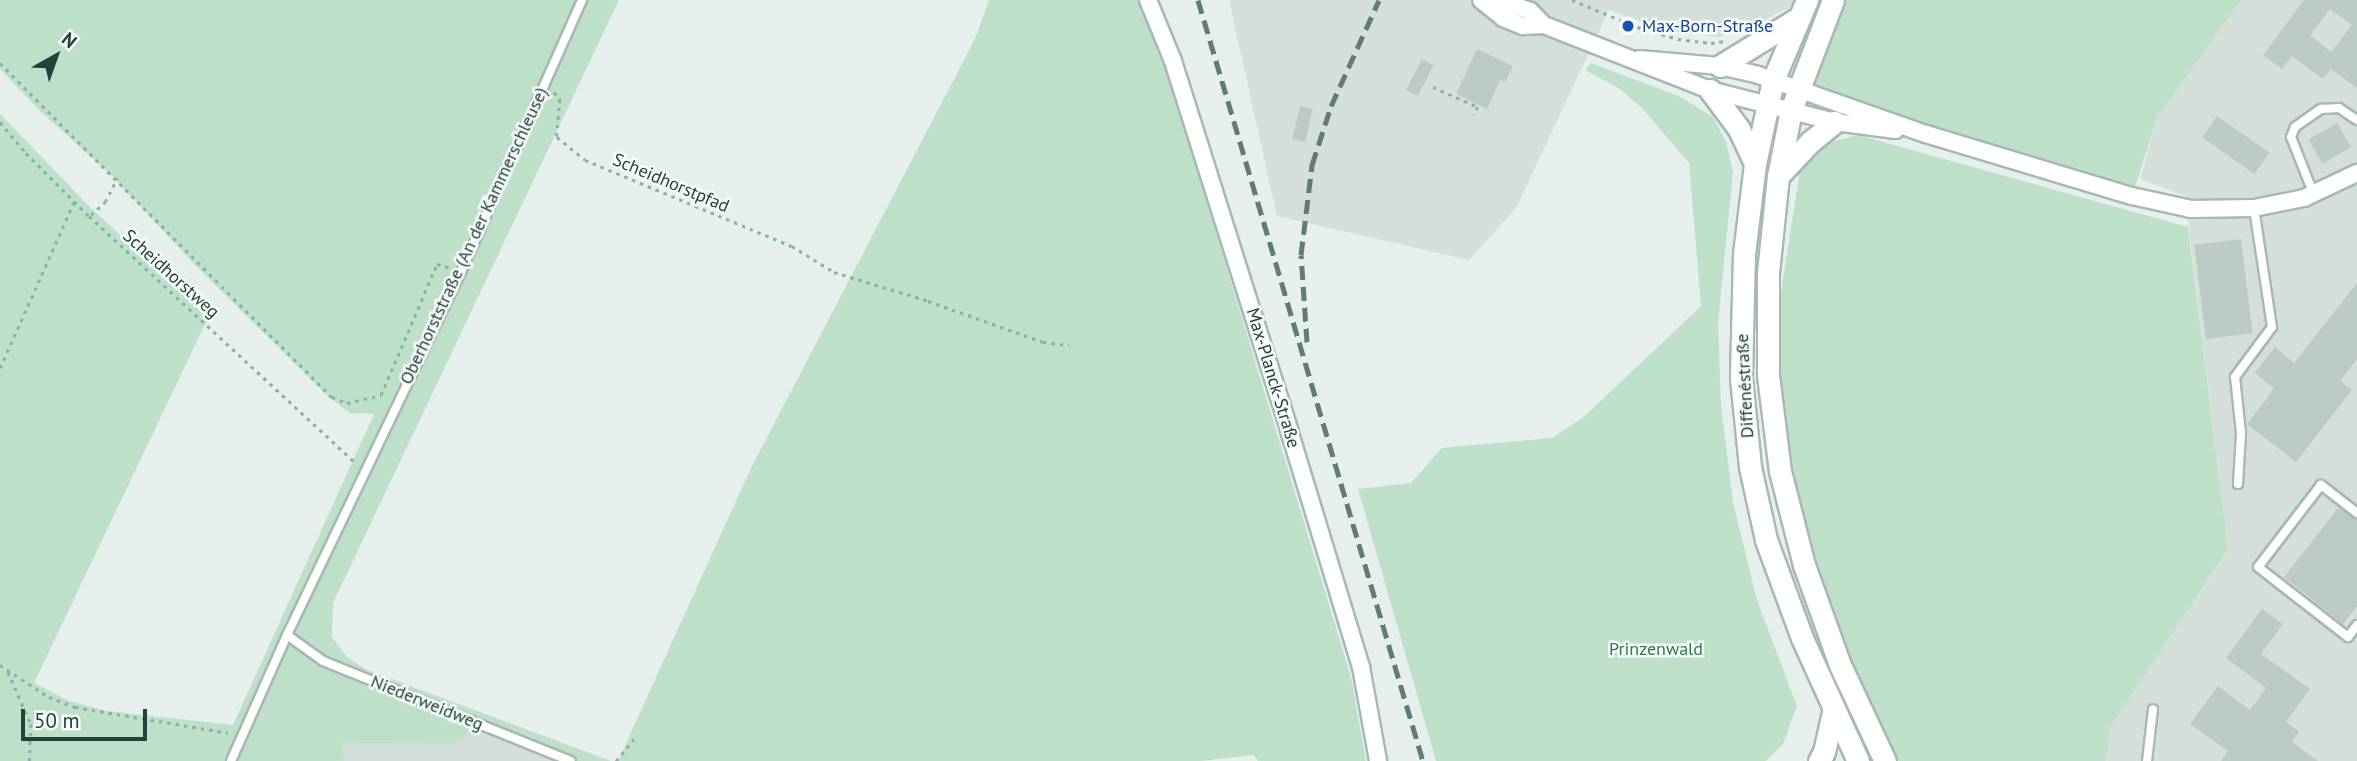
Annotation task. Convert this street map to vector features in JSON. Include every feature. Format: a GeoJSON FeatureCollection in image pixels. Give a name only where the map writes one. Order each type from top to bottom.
{"type":"FeatureCollection","features":[{"type":"Feature","properties":{"kind":"main road","name":"Diffenéstraße"},"geometry":{"type":"LineString","coordinates":[[1833,0],[1795,100],[1778,176],[1768,273],[1768,375],[1780,471],[1813,590],[1840,665],[1882,761]]}},
{"type":"Feature","properties":{"kind":"main road","name":"Diffenéstraße"},"geometry":{"type":"LineString","coordinates":[[1803,9],[1773,80],[1755,163],[1744,253],[1741,378],[1750,467],[1766,540],[1833,712],[1858,761]]}},
{"type":"Feature","properties":{"kind":"main road"},"geometry":{"type":"LineString","coordinates":[[1720,66],[1803,9]]}},
{"type":"Feature","properties":{"kind":"main road"},"geometry":{"type":"LineString","coordinates":[[1710,90],[1740,129],[1755,163]]}},
{"type":"Feature","properties":{"kind":"main road"},"geometry":{"type":"LineString","coordinates":[[1778,176],[1810,142],[1835,122]]}},
{"type":"Feature","properties":{"kind":"main road"},"geometry":{"type":"LineString","coordinates":[[1819,761],[1833,712]]}},
{"type":"Feature","properties":{"kind":"street","name":"Max-Planck-Straße"},"geometry":{"type":"LineString","coordinates":[[1148,0],[1173,61],[1361,667],[1378,761]]}},
{"type":"Feature","properties":{"kind":"street"},"geometry":{"type":"LineString","coordinates":[[1481,0],[1503,18],[1523,26],[1544,25],[1710,90],[1767,106],[1795,100],[1926,134],[2132,196],[2191,209],[2254,208],[2314,195],[2357,173]]}},
{"type":"Feature","properties":{"kind":"street"},"geometry":{"type":"LineString","coordinates":[[1497,0],[1530,11],[1544,25]]}},
{"type":"Feature","properties":{"kind":"street"},"geometry":{"type":"LineString","coordinates":[[1639,60],[1720,66],[1773,80],[1795,100],[1835,122],[1926,134]]}},
{"type":"Feature","properties":{"kind":"lane","name":"Oberhorststraße (An der Kammerschleuse)"},"geometry":{"type":"LineString","coordinates":[[231,761],[287,635],[461,272],[582,0]]}},
{"type":"Feature","properties":{"kind":"lane"},"geometry":{"type":"LineString","coordinates":[[2314,195],[2291,137],[2295,127],[2321,109],[2340,108],[2357,120]]}},
{"type":"Feature","properties":{"kind":"lane"},"geometry":{"type":"LineString","coordinates":[[2238,484],[2241,433],[2235,377],[2272,327],[2254,208]]}},
{"type":"Feature","properties":{"kind":"lane"},"geometry":{"type":"LineString","coordinates":[[2357,513],[2321,485],[2258,567],[2348,637],[2357,625]]}},
{"type":"Feature","properties":{"kind":"lane","name":"Niederweidweg"},"geometry":{"type":"LineString","coordinates":[[287,635],[323,661],[571,761]]}},
{"type":"Feature","properties":{"kind":"lane"},"geometry":{"type":"LineString","coordinates":[[2147,761],[2153,709]]}},
{"type":"Feature","properties":{"kind":"path"},"geometry":{"type":"LineString","coordinates":[[1572,0],[1637,27],[1678,39],[1711,43],[1732,40]]}},
{"type":"Feature","properties":{"kind":"path"},"geometry":{"type":"LineString","coordinates":[[0,63],[332,397],[347,403],[381,395],[437,264],[461,272]]}},
{"type":"Feature","properties":{"kind":"path","name":"Scheidhorstpfad"},"geometry":{"type":"LineString","coordinates":[[546,81],[560,99],[557,137],[585,160],[792,246],[834,272],[928,300],[1043,342],[1069,345]]}},
{"type":"Feature","properties":{"kind":"path"},"geometry":{"type":"LineString","coordinates":[[1433,87],[1478,107],[1474,115]]}},
{"type":"Feature","properties":{"kind":"path","name":"Scheidhorstweg"},"geometry":{"type":"LineString","coordinates":[[0,122],[89,216],[365,471]]}},
{"type":"Feature","properties":{"kind":"path"},"geometry":{"type":"LineString","coordinates":[[89,216],[105,202],[117,178]]}},
{"type":"Feature","properties":{"kind":"path"},"geometry":{"type":"LineString","coordinates":[[0,368],[75,202]]}},
{"type":"Feature","properties":{"kind":"path"},"geometry":{"type":"LineString","coordinates":[[0,666],[49,696],[75,707],[242,736]]}},
{"type":"Feature","properties":{"kind":"path"},"geometry":{"type":"LineString","coordinates":[[8,671],[30,724],[30,761]]}},
{"type":"Feature","properties":{"kind":"path"},"geometry":{"type":"LineString","coordinates":[[616,761],[634,740]]}},
{"type":"Feature","properties":{"kind":"shaded area"},"geometry":{"type":"Polygon","coordinates":[[[1229,0],[1804,0],[1758,23],[1719,37],[1667,31],[1609,10],[1516,208],[1469,260],[1277,216],[1229,0]]]}},
{"type":"Feature","properties":{"kind":"shaded area"},"geometry":{"type":"Polygon","coordinates":[[[2238,0],[2357,0],[2357,761],[2106,761],[2110,728],[2228,549],[2185,196],[2140,179],[2158,116],[2238,0]]]}},
{"type":"Feature","properties":{"kind":"shaded area"},"geometry":{"type":"Polygon","coordinates":[[[480,730],[558,761],[344,761],[343,743],[453,744],[480,730]]]}},
{"type":"Feature","properties":{"kind":"green space"},"geometry":{"type":"Polygon","coordinates":[[[0,0],[619,0],[333,603],[332,637],[347,657],[365,669],[611,761],[558,761],[480,730],[454,744],[343,743],[344,761],[0,761],[0,114],[88,205],[208,318],[34,683],[69,701],[107,711],[233,725],[374,414],[350,413],[330,398],[199,269],[109,173],[42,113],[0,69],[0,0]]]}},
{"type":"Feature","properties":{"kind":"green space"},"geometry":{"type":"Polygon","coordinates":[[[989,0],[1137,0],[1171,84],[1351,677],[1366,761],[1258,761],[1254,755],[1201,761],[618,761],[751,468],[975,39],[989,0]]]}},
{"type":"Feature","properties":{"kind":"green space"},"geometry":{"type":"Polygon","coordinates":[[[1833,0],[2241,0],[2158,116],[2132,196],[1799,90],[1833,0]]]}},
{"type":"Feature","properties":{"kind":"green space","name":"Prinzenwald"},"geometry":{"type":"Polygon","coordinates":[[[1591,63],[1681,97],[1713,117],[1726,142],[1733,172],[1718,323],[1721,406],[1733,502],[1757,600],[1797,706],[1783,744],[1766,761],[1436,761],[1358,489],[1411,483],[1442,448],[1552,438],[1585,416],[1701,306],[1689,163],[1642,108],[1620,89],[1585,70],[1591,63]]]}},
{"type":"Feature","properties":{"kind":"green space"},"geometry":{"type":"Polygon","coordinates":[[[1858,135],[2188,227],[2228,549],[2110,728],[2106,761],[1896,761],[1863,693],[1823,592],[1801,521],[1783,434],[1775,331],[1800,170],[1820,145],[1858,135]]]}},
{"type":"Feature","properties":{"kind":"building"},"geometry":{"type":"Polygon","coordinates":[[[2304,0],[2357,0],[2357,88],[2331,69],[2323,79],[2292,56],[2282,69],[2263,55],[2304,0]],[[2330,9],[2310,35],[2331,52],[2352,25],[2330,9]]]}},
{"type":"Feature","properties":{"kind":"building"},"geometry":{"type":"Polygon","coordinates":[[[1477,49],[1513,66],[1505,82],[1500,80],[1487,109],[1456,94],[1477,49]]]}},
{"type":"Feature","properties":{"kind":"building"},"geometry":{"type":"Polygon","coordinates":[[[1422,59],[1434,65],[1418,96],[1406,90],[1422,59]]]}},
{"type":"Feature","properties":{"kind":"building"},"geometry":{"type":"Polygon","coordinates":[[[1300,106],[1313,109],[1305,142],[1292,139],[1300,106]]]}},
{"type":"Feature","properties":{"kind":"building"},"geometry":{"type":"Polygon","coordinates":[[[2217,116],[2269,153],[2255,174],[2202,137],[2217,116]]]}},
{"type":"Feature","properties":{"kind":"building"},"geometry":{"type":"Polygon","coordinates":[[[2337,123],[2351,147],[2322,164],[2308,140],[2337,123]]]}},
{"type":"Feature","properties":{"kind":"building"},"geometry":{"type":"Polygon","coordinates":[[[2241,239],[2253,333],[2206,339],[2194,245],[2241,239]]]}},
{"type":"Feature","properties":{"kind":"building"},"geometry":{"type":"Polygon","coordinates":[[[2357,283],[2357,359],[2340,381],[2352,390],[2296,462],[2247,424],[2274,389],[2255,373],[2275,347],[2294,363],[2357,283]]]}},
{"type":"Feature","properties":{"kind":"building"},"geometry":{"type":"Polygon","coordinates":[[[2338,508],[2357,519],[2357,606],[2343,624],[2284,577],[2338,508]]]}},
{"type":"Feature","properties":{"kind":"building"},"geometry":{"type":"Polygon","coordinates":[[[2262,609],[2283,624],[2261,654],[2310,689],[2286,722],[2299,732],[2292,742],[2318,761],[2221,761],[2228,751],[2190,724],[2218,686],[2250,710],[2266,688],[2226,658],[2262,609]]]}},
{"type":"Feature","properties":{"kind":"railway"},"geometry":{"type":"LineString","coordinates":[[1198,0],[1423,761]]}},
{"type":"Feature","properties":{"kind":"railway"},"geometry":{"type":"LineString","coordinates":[[1307,342],[1301,255],[1312,165],[1331,106],[1379,0]]}},
{"type":"Feature","properties":{"kind":"place","name":"Max-Born-Straße"},"geometry":{"type":"Point","coordinates":[1628,26]}}]}
